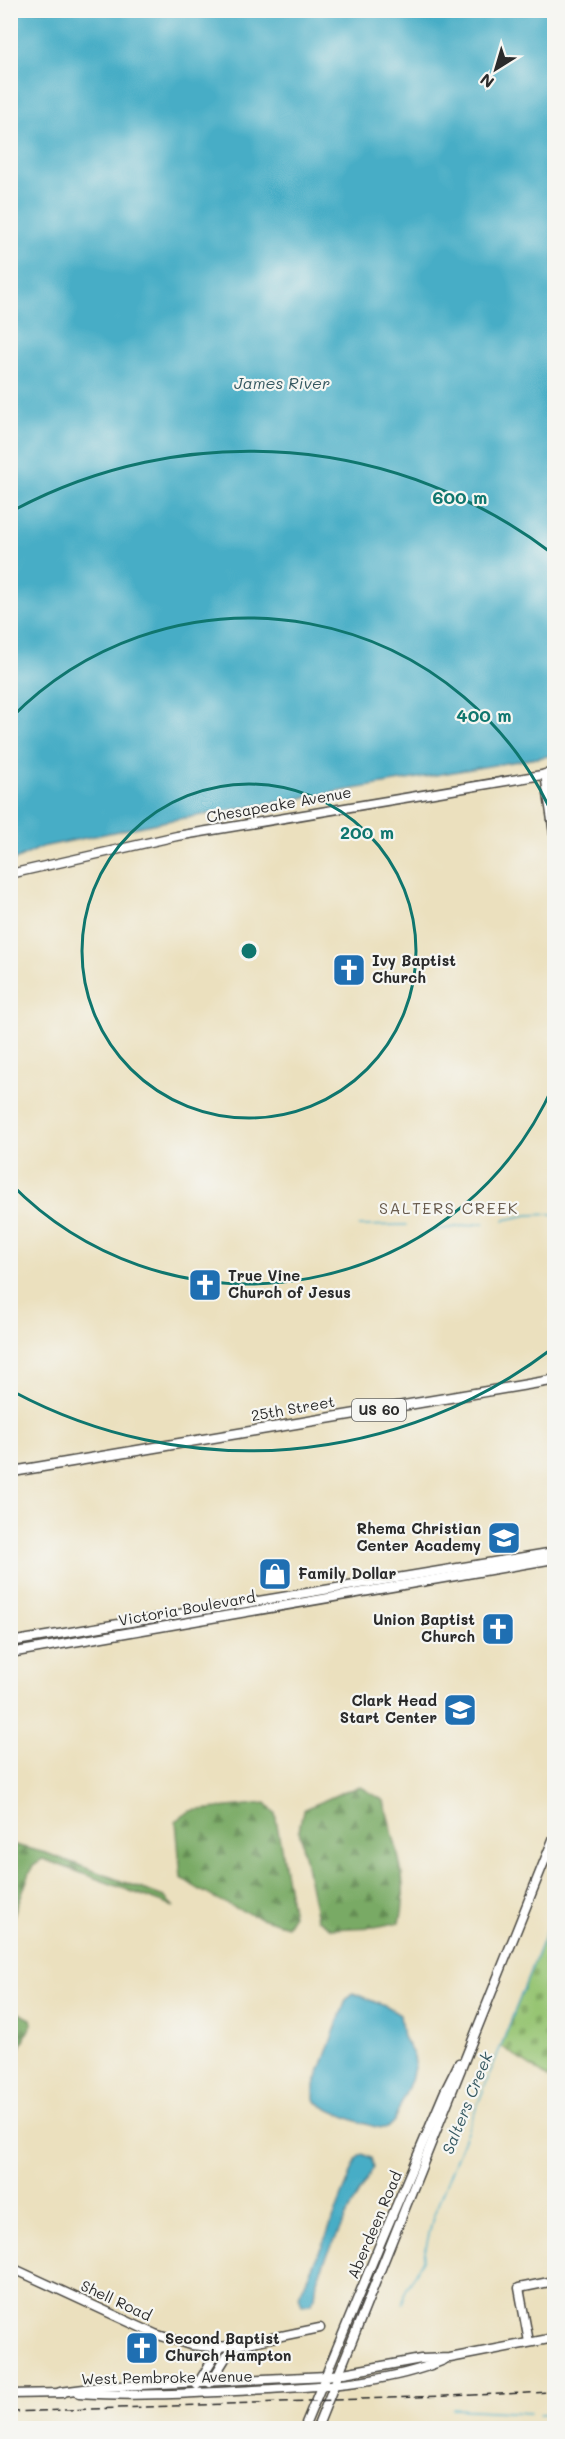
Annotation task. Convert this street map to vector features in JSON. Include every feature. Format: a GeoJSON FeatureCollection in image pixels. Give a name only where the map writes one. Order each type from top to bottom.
{"type":"FeatureCollection","features":[{"type":"Feature","properties":{"kind":"main road"},"geometry":{"type":"LineString","coordinates":[[550,774],[555,834]]}},
{"type":"Feature","properties":{"kind":"main road","name":"Chesapeake Avenue"},"geometry":{"type":"LineString","coordinates":[[10,874],[177,836],[550,774]]}},
{"type":"Feature","properties":{"kind":"main road","name":"25th Street"},"geometry":{"type":"LineString","coordinates":[[10,1472],[555,1380]]}},
{"type":"Feature","properties":{"kind":"main road"},"geometry":{"type":"LineString","coordinates":[[402,1581],[555,1552]]}},
{"type":"Feature","properties":{"kind":"main road"},"geometry":{"type":"LineString","coordinates":[[402,1581],[555,1559]]}},
{"type":"Feature","properties":{"kind":"main road","name":"Victoria Boulevard"},"geometry":{"type":"LineString","coordinates":[[10,1642],[402,1581]]}},
{"type":"Feature","properties":{"kind":"main road","name":"Victoria Boulevard"},"geometry":{"type":"LineString","coordinates":[[10,1653],[402,1581]]}},
{"type":"Feature","properties":{"kind":"main road","name":"Aberdeen Road"},"geometry":{"type":"LineString","coordinates":[[317,2428],[555,1837]]}},
{"type":"Feature","properties":{"kind":"main road","name":"Aberdeen Road"},"geometry":{"type":"LineString","coordinates":[[304,2428],[445,2091],[474,2034]]}},
{"type":"Feature","properties":{"kind":"main road","name":"Shell Road"},"geometry":{"type":"LineString","coordinates":[[10,2267],[167,2339],[190,2345],[233,2346],[320,2328]]}},
{"type":"Feature","properties":{"kind":"main road"},"geometry":{"type":"LineString","coordinates":[[529,2342],[519,2288],[555,2281]]}},
{"type":"Feature","properties":{"kind":"main road","name":"West Pembroke Avenue"},"geometry":{"type":"LineString","coordinates":[[10,2394],[60,2392],[100,2386],[327,2376],[422,2359],[450,2358],[555,2338]]}},
{"type":"Feature","properties":{"kind":"main road"},"geometry":{"type":"LineString","coordinates":[[204,2392],[233,2346]]}},
{"type":"Feature","properties":{"kind":"main road"},"geometry":{"type":"LineString","coordinates":[[192,2393],[220,2347]]}},
{"type":"Feature","properties":{"kind":"main road","name":"West Pembroke Avenue"},"geometry":{"type":"LineString","coordinates":[[60,2392],[100,2395],[192,2393],[335,2384],[425,2368],[450,2358]]}},
{"type":"Feature","properties":{"kind":"green space"},"geometry":{"type":"Polygon","coordinates":[[[361,1787],[384,1801],[400,1861],[403,1907],[400,1922],[375,1927],[331,1929],[317,1919],[299,1830],[303,1810],[345,1791],[361,1787]]]}},
{"type":"Feature","properties":{"kind":"green space"},"geometry":{"type":"Polygon","coordinates":[[[266,1803],[275,1813],[293,1916],[287,1926],[232,1906],[181,1878],[176,1821],[190,1811],[266,1803]]]}},
{"type":"Feature","properties":{"kind":"green space"},"geometry":{"type":"Polygon","coordinates":[[[11,1844],[46,1853],[164,1897],[174,1907],[43,1859],[33,1865],[11,1922],[11,1844]]]}},
{"type":"Feature","properties":{"kind":"green space"},"geometry":{"type":"Polygon","coordinates":[[[554,1912],[554,2082],[501,2046],[554,1912]]]}},
{"type":"Feature","properties":{"kind":"green space"},"geometry":{"type":"Polygon","coordinates":[[[11,2009],[31,2019],[32,2023],[19,2050],[11,2058],[11,2009]]]}},
{"type":"Feature","properties":{"kind":"water","name":"James River"},"geometry":{"type":"Polygon","coordinates":[[[11,10],[554,11],[554,755],[167,821],[42,847],[11,862],[11,10]]]}},
{"type":"Feature","properties":{"kind":"water"},"geometry":{"type":"Polygon","coordinates":[[[353,1993],[400,2015],[403,2037],[414,2056],[415,2063],[411,2080],[394,2121],[387,2128],[349,2118],[314,2099],[314,2086],[346,2000],[353,1993]]]}},
{"type":"Feature","properties":{"kind":"water"},"geometry":{"type":"Polygon","coordinates":[[[362,2154],[371,2158],[374,2167],[326,2258],[317,2280],[315,2298],[310,2304],[302,2305],[299,2296],[357,2158],[362,2154]]]}},
{"type":"Feature","properties":{"kind":"waterway"},"geometry":{"type":"LineString","coordinates":[[504,1220],[528,1215],[554,1214]]}},
{"type":"Feature","properties":{"kind":"waterway"},"geometry":{"type":"LineString","coordinates":[[429,1231],[484,1223]]}},
{"type":"Feature","properties":{"kind":"waterway"},"geometry":{"type":"LineString","coordinates":[[359,1226],[406,1225]]}},
{"type":"Feature","properties":{"kind":"waterway","name":"Salters Creek"},"geometry":{"type":"LineString","coordinates":[[403,2303],[404,2294],[423,2260],[433,2217],[554,1912]]}},
{"type":"Feature","properties":{"kind":"waterway"},"geometry":{"type":"LineString","coordinates":[[453,2409],[530,2413]]}},
{"type":"Feature","properties":{"kind":"waterway"},"geometry":{"type":"LineString","coordinates":[[539,2414],[554,2413]]}},
{"type":"Feature","properties":{"kind":"railway"},"geometry":{"type":"LineString","coordinates":[[10,2412],[554,2392]]}},
{"type":"Feature","properties":{"kind":"place","name":"Ivy Baptist Church"},"geometry":{"type":"Point","coordinates":[349,970]}},
{"type":"Feature","properties":{"kind":"place","name":"True Vine Church of Jesus"},"geometry":{"type":"Point","coordinates":[205,1285]}},
{"type":"Feature","properties":{"kind":"place","name":"Rhema Christian Center Academy"},"geometry":{"type":"Point","coordinates":[504,1538]}},
{"type":"Feature","properties":{"kind":"place","name":"Family Dollar"},"geometry":{"type":"Point","coordinates":[275,1574]}},
{"type":"Feature","properties":{"kind":"place","name":"Union Baptist Church"},"geometry":{"type":"Point","coordinates":[498,1629]}},
{"type":"Feature","properties":{"kind":"place","name":"Clark Head Start Center"},"geometry":{"type":"Point","coordinates":[460,1710]}},
{"type":"Feature","properties":{"kind":"place","name":"Second Baptist Church Hampton"},"geometry":{"type":"Point","coordinates":[142,2348]}},
{"type":"Feature","properties":{"kind":"district","name":"SALTERS CREEK"},"geometry":{"type":"Point","coordinates":[449,1208]}}]}
